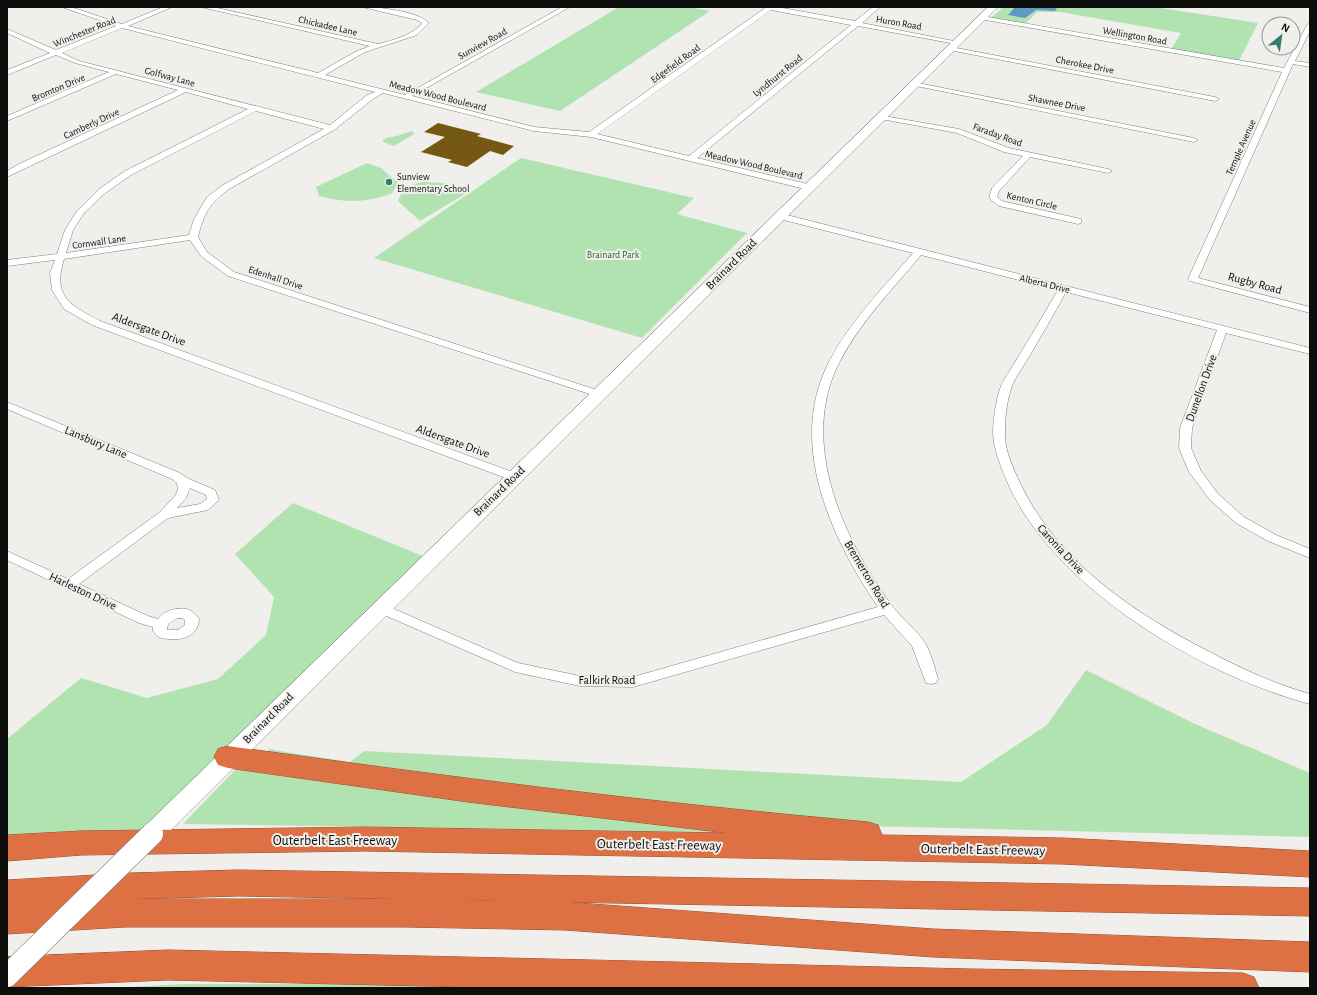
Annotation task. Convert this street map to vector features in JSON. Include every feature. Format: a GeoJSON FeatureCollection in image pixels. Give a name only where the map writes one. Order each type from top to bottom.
{"type":"FeatureCollection","features":[{"type":"Feature","properties":{"kind":"highway"},"geometry":{"type":"LineString","coordinates":[[228,757],[493,794],[749,824],[1063,851]]}},
{"type":"Feature","properties":{"kind":"highway","name":"Outerbelt East Freeway"},"geometry":{"type":"LineString","coordinates":[[7,848],[81,843],[364,839],[1063,851],[1310,864]]}},
{"type":"Feature","properties":{"kind":"highway"},"geometry":{"type":"LineString","coordinates":[[7,893],[131,886],[238,883],[670,892],[1310,902]]}},
{"type":"Feature","properties":{"kind":"highway"},"geometry":{"type":"LineString","coordinates":[[1125,898],[1310,896]]}},
{"type":"Feature","properties":{"kind":"highway"},"geometry":{"type":"LineString","coordinates":[[7,920],[133,913],[406,913],[565,916],[933,943],[1310,957]]}},
{"type":"Feature","properties":{"kind":"highway"},"geometry":{"type":"LineString","coordinates":[[933,943],[1310,949]]}},
{"type":"Feature","properties":{"kind":"highway"},"geometry":{"type":"LineString","coordinates":[[7,972],[168,965],[970,984],[1243,988]]}},
{"type":"Feature","properties":{"kind":"highway"},"geometry":{"type":"LineString","coordinates":[[866,988],[970,984]]}},
{"type":"Feature","properties":{"kind":"main road","name":"Brainard Road"},"geometry":{"type":"LineString","coordinates":[[7,976],[228,757],[993,7]]}},
{"type":"Feature","properties":{"kind":"street","name":"Meadow Wood Boulevard"},"geometry":{"type":"LineString","coordinates":[[65,7],[121,26],[534,129],[591,135],[809,187]]}},
{"type":"Feature","properties":{"kind":"street","name":"Winchester Road"},"geometry":{"type":"LineString","coordinates":[[7,73],[169,7]]}},
{"type":"Feature","properties":{"kind":"street","name":"Chickadee Lane"},"geometry":{"type":"LineString","coordinates":[[204,7],[378,46]]}},
{"type":"Feature","properties":{"kind":"street"},"geometry":{"type":"LineString","coordinates":[[320,75],[357,54],[402,39],[418,31],[426,23],[420,18],[365,7]]}},
{"type":"Feature","properties":{"kind":"street"},"geometry":{"type":"LineString","coordinates":[[552,7],[565,8]]}},
{"type":"Feature","properties":{"kind":"street","name":"Huron Road"},"geometry":{"type":"LineString","coordinates":[[769,7],[856,24],[954,46]]}},
{"type":"Feature","properties":{"kind":"street","name":"Edgefield Road"},"geometry":{"type":"LineString","coordinates":[[591,135],[769,7]]}},
{"type":"Feature","properties":{"kind":"street","name":"Lyndhurst Road"},"geometry":{"type":"LineString","coordinates":[[690,159],[877,7]]}},
{"type":"Feature","properties":{"kind":"street","name":"Sunview Road"},"geometry":{"type":"LineString","coordinates":[[406,97],[565,8]]}},
{"type":"Feature","properties":{"kind":"street","name":"Wellington Road"},"geometry":{"type":"LineString","coordinates":[[982,18],[1286,71]]}},
{"type":"Feature","properties":{"kind":"street","name":"Temple Avenue"},"geometry":{"type":"LineString","coordinates":[[1193,279],[1286,71],[1310,25]]}},
{"type":"Feature","properties":{"kind":"street","name":"Golfway Lane"},"geometry":{"type":"LineString","coordinates":[[7,32],[57,52],[77,62],[331,128]]}},
{"type":"Feature","properties":{"kind":"street","name":"Cherokee Drive"},"geometry":{"type":"LineString","coordinates":[[954,46],[1215,99]]}},
{"type":"Feature","properties":{"kind":"street"},"geometry":{"type":"LineString","coordinates":[[1291,62],[1310,65]]}},
{"type":"Feature","properties":{"kind":"street","name":"Bromton Drive"},"geometry":{"type":"LineString","coordinates":[[7,120],[116,72]]}},
{"type":"Feature","properties":{"kind":"street","name":"Shawnee Drive"},"geometry":{"type":"LineString","coordinates":[[916,84],[1194,140]]}},
{"type":"Feature","properties":{"kind":"street","name":"Camberly Drive"},"geometry":{"type":"LineString","coordinates":[[7,175],[22,166],[185,90]]}},
{"type":"Feature","properties":{"kind":"street"},"geometry":{"type":"LineString","coordinates":[[193,237],[198,219],[210,199],[221,191],[331,128],[370,97],[382,92]]}},
{"type":"Feature","properties":{"kind":"street","name":"Aldersgate Drive"},"geometry":{"type":"LineString","coordinates":[[256,108],[128,173],[101,192],[80,210],[69,230],[55,273],[57,290],[67,307],[96,323],[514,477]]}},
{"type":"Feature","properties":{"kind":"street","name":"Faraday Road"},"geometry":{"type":"LineString","coordinates":[[881,117],[959,131],[1007,150],[1108,171]]}},
{"type":"Feature","properties":{"kind":"street","name":"Kenton Circle"},"geometry":{"type":"LineString","coordinates":[[1028,155],[1012,174],[995,190],[992,198],[999,203],[1078,221]]}},
{"type":"Feature","properties":{"kind":"street","name":"Alberta Drive"},"geometry":{"type":"LineString","coordinates":[[779,216],[1310,351]]}},
{"type":"Feature","properties":{"kind":"street","name":"Cornwall Lane"},"geometry":{"type":"LineString","coordinates":[[7,263],[60,258],[193,237]]}},
{"type":"Feature","properties":{"kind":"street","name":"Edenhall Drive"},"geometry":{"type":"LineString","coordinates":[[193,237],[204,254],[231,274],[599,394]]}},
{"type":"Feature","properties":{"kind":"street","name":"Bremerton Road"},"geometry":{"type":"LineString","coordinates":[[919,252],[847,341],[834,363],[824,388],[819,414],[819,445],[822,476],[834,515],[856,561],[887,609],[918,643],[931,679]]}},
{"type":"Feature","properties":{"kind":"street","name":"Rugby Road"},"geometry":{"type":"LineString","coordinates":[[1193,279],[1310,310]]}},
{"type":"Feature","properties":{"kind":"street","name":"Caronia Drive"},"geometry":{"type":"LineString","coordinates":[[1064,288],[1007,385],[1001,408],[999,431],[1003,456],[1014,486],[1030,514],[1054,545],[1094,584],[1136,617],[1195,651],[1250,679],[1289,694],[1310,699]]}},
{"type":"Feature","properties":{"kind":"street","name":"Dunellon Drive"},"geometry":{"type":"LineString","coordinates":[[1223,328],[1186,428],[1185,448],[1195,472],[1214,497],[1240,520],[1272,538],[1310,554]]}},
{"type":"Feature","properties":{"kind":"street","name":"Lansbury Lane"},"geometry":{"type":"LineString","coordinates":[[7,405],[176,476],[187,486],[211,493],[213,500],[209,504],[198,509],[164,515]]}},
{"type":"Feature","properties":{"kind":"street","name":"Lansbury Lane"},"geometry":{"type":"LineString","coordinates":[[69,585],[164,515],[180,498],[187,486]]}},
{"type":"Feature","properties":{"kind":"street","name":"Harleston Drive"},"geometry":{"type":"LineString","coordinates":[[7,555],[144,620],[160,624]]}},
{"type":"Feature","properties":{"kind":"street","name":"Falkirk Road"},"geometry":{"type":"LineString","coordinates":[[380,608],[515,667],[580,681],[634,682],[887,609]]}},
{"type":"Feature","properties":{"kind":"green space"},"geometry":{"type":"Polygon","coordinates":[[[619,7],[688,7],[710,11],[560,111],[476,92],[619,7]]]}},
{"type":"Feature","properties":{"kind":"green space"},"geometry":{"type":"Polygon","coordinates":[[[1003,7],[1015,7],[1008,14],[1036,10],[1055,11],[1058,7],[1154,7],[1258,23],[1238,63],[1170,51],[1181,33],[1060,12],[1037,12],[1024,25],[990,19],[1003,7]]]}},
{"type":"Feature","properties":{"kind":"green space"},"geometry":{"type":"Polygon","coordinates":[[[413,131],[414,134],[394,146],[383,142],[383,140],[387,138],[413,131]]]}},
{"type":"Feature","properties":{"kind":"green space","name":"Brainard Park"},"geometry":{"type":"Polygon","coordinates":[[[521,158],[694,198],[677,214],[747,233],[642,338],[374,258],[521,158]]]}},
{"type":"Feature","properties":{"kind":"green space"},"geometry":{"type":"Polygon","coordinates":[[[367,163],[381,168],[398,183],[392,193],[374,199],[356,201],[337,200],[319,196],[316,187],[367,163]]]}},
{"type":"Feature","properties":{"kind":"green space"},"geometry":{"type":"Polygon","coordinates":[[[426,182],[453,185],[462,190],[465,194],[420,221],[398,201],[402,193],[409,187],[426,182]]]}},
{"type":"Feature","properties":{"kind":"green space"},"geometry":{"type":"Polygon","coordinates":[[[293,503],[430,559],[152,834],[7,848],[7,739],[81,678],[147,698],[218,679],[266,635],[274,597],[235,554],[293,503]]]}},
{"type":"Feature","properties":{"kind":"green space"},"geometry":{"type":"Polygon","coordinates":[[[1086,670],[1195,724],[1310,773],[1310,837],[869,826],[271,755],[268,749],[350,762],[364,751],[961,782],[1047,725],[1086,670]]]}},
{"type":"Feature","properties":{"kind":"green space"},"geometry":{"type":"Polygon","coordinates":[[[239,769],[713,830],[708,832],[183,824],[234,771],[239,769]]]}},
{"type":"Feature","properties":{"kind":"green space"},"geometry":{"type":"Polygon","coordinates":[[[184,984],[431,984],[431,988],[109,988],[184,984]]]}},
{"type":"Feature","properties":{"kind":"water"},"geometry":{"type":"Polygon","coordinates":[[[1015,7],[1058,7],[1055,11],[1036,10],[1025,18],[1008,15],[1015,7]]]}},
{"type":"Feature","properties":{"kind":"building","name":"Sunview Elementary School"},"geometry":{"type":"Polygon","coordinates":[[[438,123],[481,134],[477,136],[514,146],[503,155],[490,151],[467,167],[448,162],[452,160],[421,152],[445,137],[424,132],[438,123]]]}},
{"type":"Feature","properties":{"kind":"place","name":"Sunview Elementary School"},"geometry":{"type":"Point","coordinates":[389,182]}}]}
